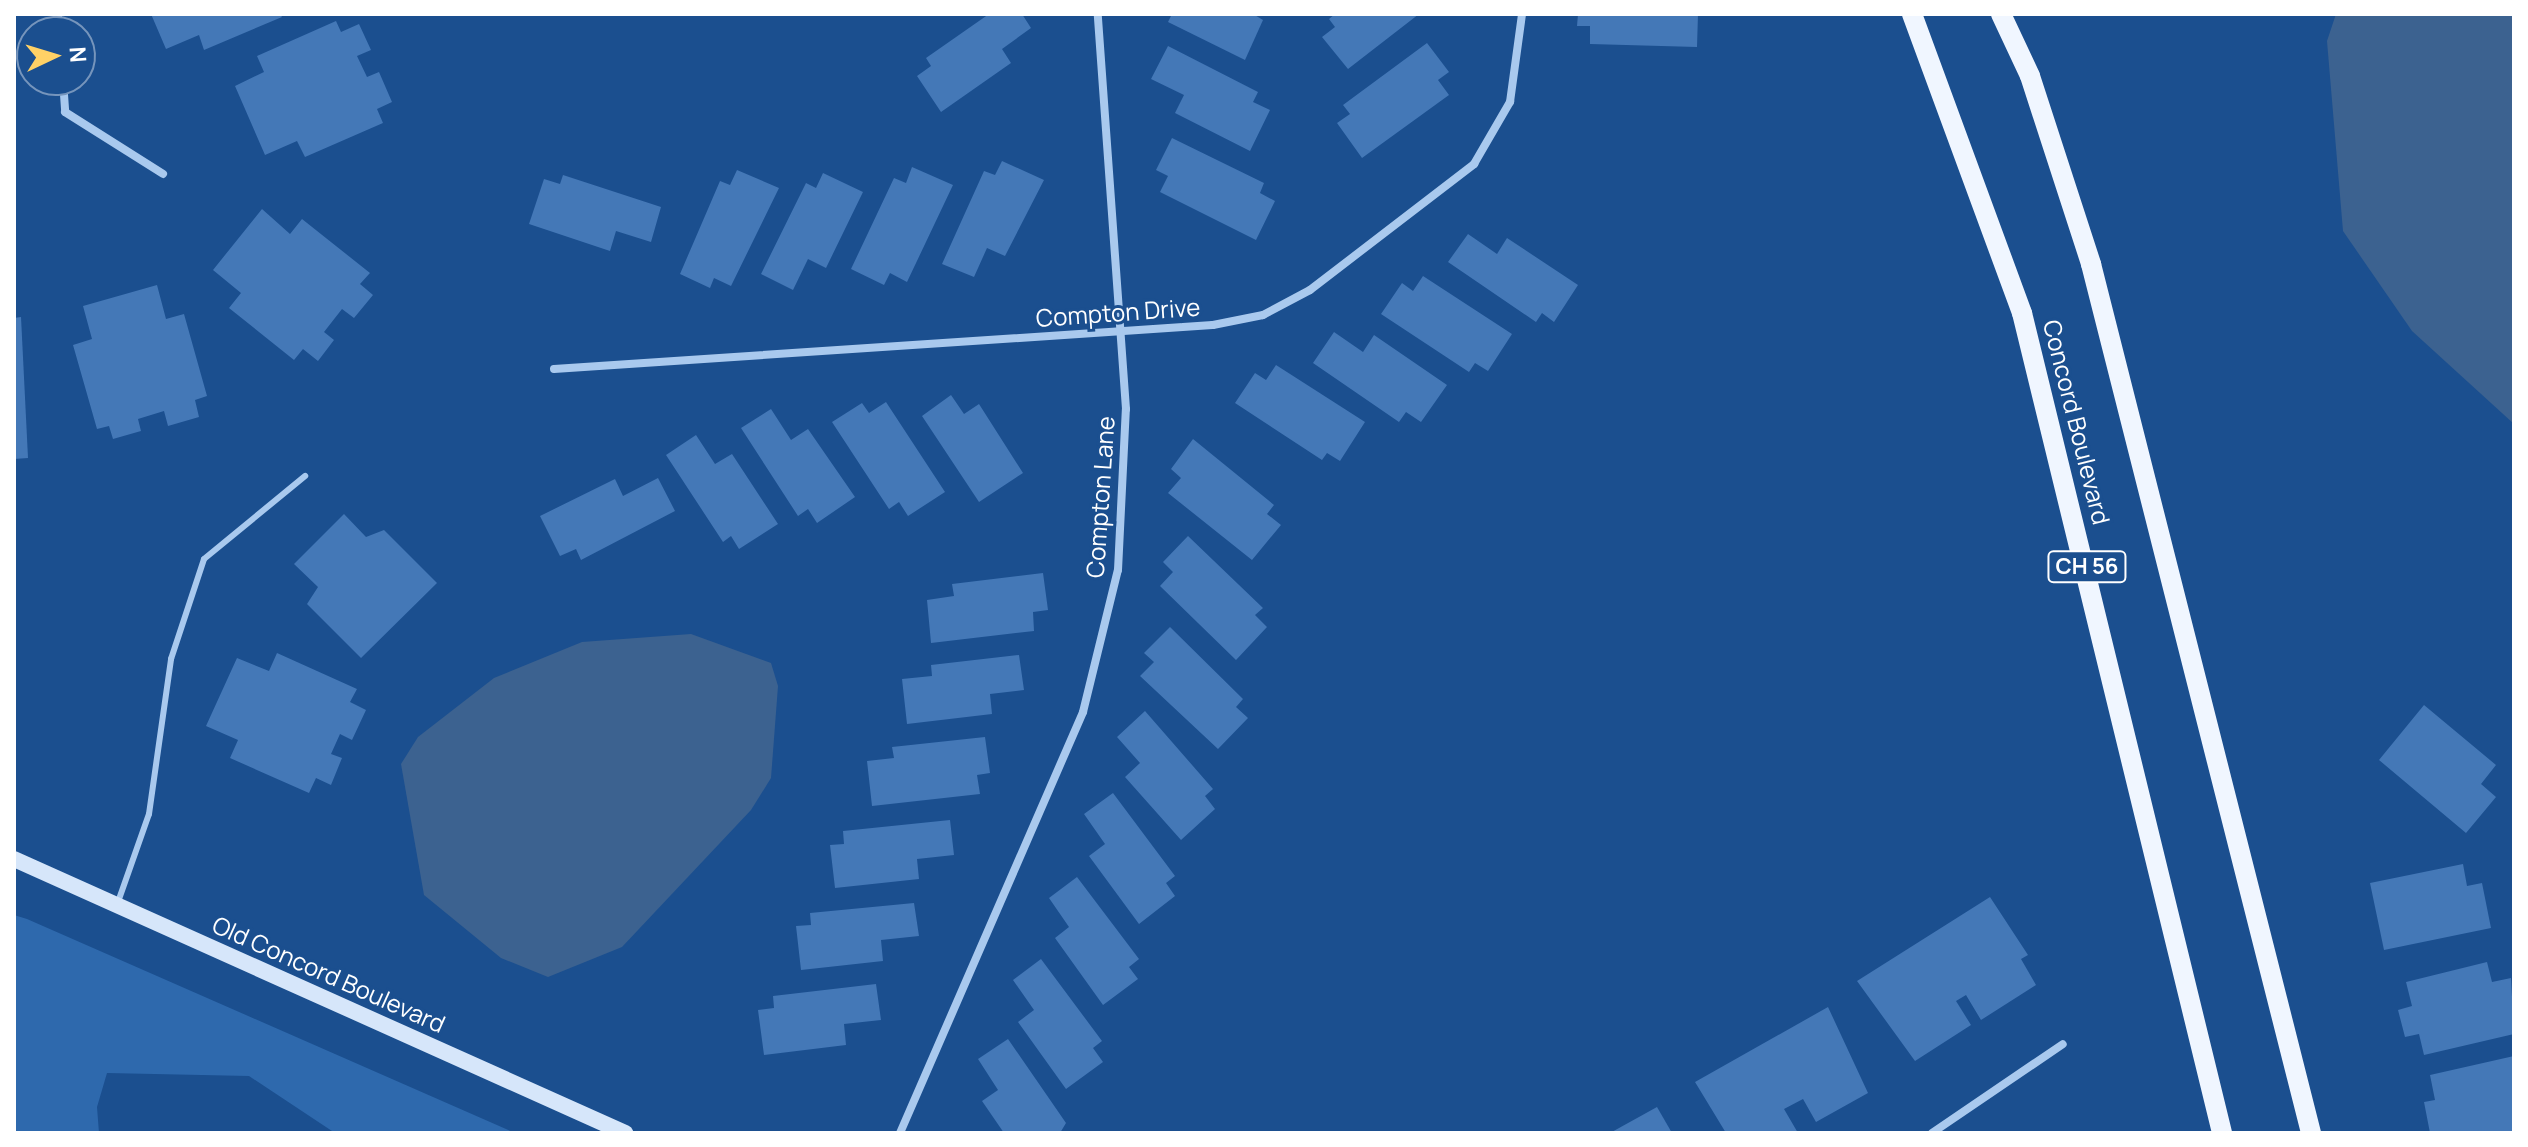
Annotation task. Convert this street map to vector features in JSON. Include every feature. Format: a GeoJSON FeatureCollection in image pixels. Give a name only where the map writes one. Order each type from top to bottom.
{"type":"FeatureCollection","features":[{"type":"Feature","properties":{"kind":"main road","name":"Concord Boulevard"},"geometry":{"type":"LineString","coordinates":[[1912,14],[2022,313],[2222,1133]]}},
{"type":"Feature","properties":{"kind":"main road"},"geometry":{"type":"LineString","coordinates":[[2001,14],[2030,76],[2096,279],[2311,1133]]}},
{"type":"Feature","properties":{"kind":"street","name":"Compton Lane"},"geometry":{"type":"LineString","coordinates":[[900,1133],[1083,712],[1105,640],[1123,525],[1120,332],[1098,14]]}},
{"type":"Feature","properties":{"kind":"street","name":"Compton Drive"},"geometry":{"type":"LineString","coordinates":[[554,369],[1120,332],[1237,322],[1275,310],[1444,191],[1474,164],[1510,102],[1522,14]]}},
{"type":"Feature","properties":{"kind":"street"},"geometry":{"type":"LineString","coordinates":[[64,96],[65,112],[163,174]]}},
{"type":"Feature","properties":{"kind":"street","name":"Old Concord Boulevard"},"geometry":{"type":"LineString","coordinates":[[14,859],[625,1133]]}},
{"type":"Feature","properties":{"kind":"street"},"geometry":{"type":"LineString","coordinates":[[1932,1133],[2063,1044]]}},
{"type":"Feature","properties":{"kind":"lane"},"geometry":{"type":"LineString","coordinates":[[117,905],[149,814],[171,659],[204,559],[305,476]]}},
{"type":"Feature","properties":{"kind":"shaded area"},"geometry":{"type":"Polygon","coordinates":[[[2336,14],[2514,14],[2514,424],[2412,331],[2343,231],[2327,41],[2336,14]]]}},
{"type":"Feature","properties":{"kind":"shaded area"},"geometry":{"type":"Polygon","coordinates":[[[691,634],[771,663],[778,686],[771,778],[751,810],[622,947],[548,977],[501,958],[424,895],[401,764],[418,737],[494,678],[582,642],[691,634]]]}},
{"type":"Feature","properties":{"kind":"shaded area"},"geometry":{"type":"Polygon","coordinates":[[[14,915],[515,1133],[335,1133],[249,1076],[107,1073],[97,1107],[99,1133],[14,1133],[14,915]]]}},
{"type":"Feature","properties":{"kind":"building"},"geometry":{"type":"Polygon","coordinates":[[[151,14],[280,14],[282,17],[204,50],[199,35],[166,49],[151,14]]]}},
{"type":"Feature","properties":{"kind":"building"},"geometry":{"type":"Polygon","coordinates":[[[989,14],[1022,14],[1031,28],[1002,49],[1011,63],[941,112],[917,76],[931,66],[926,58],[989,14]]]}},
{"type":"Feature","properties":{"kind":"building"},"geometry":{"type":"Polygon","coordinates":[[[1172,14],[1253,14],[1263,20],[1245,60],[1168,22],[1172,14]]]}},
{"type":"Feature","properties":{"kind":"building"},"geometry":{"type":"Polygon","coordinates":[[[1335,14],[1419,14],[1348,69],[1322,37],[1335,27],[1329,19],[1335,14]]]}},
{"type":"Feature","properties":{"kind":"building"},"geometry":{"type":"Polygon","coordinates":[[[1578,14],[1698,14],[1697,47],[1590,44],[1590,26],[1577,26],[1578,14]]]}},
{"type":"Feature","properties":{"kind":"building"},"geometry":{"type":"Polygon","coordinates":[[[336,21],[341,32],[359,24],[371,50],[357,56],[367,77],[379,72],[392,102],[377,109],[383,123],[305,157],[297,141],[265,155],[235,86],[264,72],[257,56],[336,21]]]}},
{"type":"Feature","properties":{"kind":"building"},"geometry":{"type":"Polygon","coordinates":[[[1427,43],[1449,72],[1438,80],[1449,95],[1362,158],[1337,123],[1350,114],[1343,105],[1427,43]]]}},
{"type":"Feature","properties":{"kind":"building"},"geometry":{"type":"Polygon","coordinates":[[[1168,46],[1258,92],[1253,102],[1270,110],[1250,151],[1175,113],[1184,95],[1151,79],[1168,46]]]}},
{"type":"Feature","properties":{"kind":"building"},"geometry":{"type":"Polygon","coordinates":[[[1172,138],[1264,183],[1260,193],[1275,201],[1256,240],[1160,192],[1168,176],[1156,170],[1172,138]]]}},
{"type":"Feature","properties":{"kind":"building"},"geometry":{"type":"Polygon","coordinates":[[[1002,161],[1044,180],[1005,256],[987,248],[974,277],[942,264],[984,171],[995,175],[1002,161]]]}},
{"type":"Feature","properties":{"kind":"building"},"geometry":{"type":"Polygon","coordinates":[[[912,167],[953,185],[907,282],[890,273],[884,285],[851,269],[894,178],[906,183],[912,167]]]}},
{"type":"Feature","properties":{"kind":"building"},"geometry":{"type":"Polygon","coordinates":[[[737,170],[779,188],[731,286],[714,278],[710,288],[680,274],[720,181],[730,185],[737,170]]]}},
{"type":"Feature","properties":{"kind":"building"},"geometry":{"type":"Polygon","coordinates":[[[823,173],[863,192],[826,268],[808,259],[793,290],[761,274],[806,183],[816,188],[823,173]]]}},
{"type":"Feature","properties":{"kind":"building"},"geometry":{"type":"Polygon","coordinates":[[[563,175],[661,207],[651,242],[616,231],[610,251],[529,224],[544,179],[560,184],[563,175]]]}},
{"type":"Feature","properties":{"kind":"building"},"geometry":{"type":"Polygon","coordinates":[[[262,209],[290,234],[302,219],[370,273],[360,284],[373,295],[354,318],[342,309],[324,332],[334,340],[318,361],[303,349],[294,360],[229,308],[241,293],[213,270],[262,209]]]}},
{"type":"Feature","properties":{"kind":"building"},"geometry":{"type":"Polygon","coordinates":[[[1468,234],[1497,254],[1507,238],[1578,285],[1554,322],[1542,313],[1536,322],[1448,262],[1468,234]]]}},
{"type":"Feature","properties":{"kind":"building"},"geometry":{"type":"Polygon","coordinates":[[[1423,276],[1512,334],[1488,371],[1475,363],[1469,372],[1381,314],[1402,283],[1413,291],[1423,276]]]}},
{"type":"Feature","properties":{"kind":"building"},"geometry":{"type":"Polygon","coordinates":[[[157,285],[166,319],[184,314],[207,396],[195,400],[199,417],[168,426],[164,411],[138,419],[141,431],[113,439],[109,426],[97,429],[73,345],[92,339],[83,306],[157,285]]]}},
{"type":"Feature","properties":{"kind":"building"},"geometry":{"type":"Polygon","coordinates":[[[21,317],[28,458],[14,459],[14,318],[21,317]]]}},
{"type":"Feature","properties":{"kind":"building"},"geometry":{"type":"Polygon","coordinates":[[[1334,332],[1363,352],[1374,335],[1447,385],[1421,422],[1406,412],[1399,422],[1313,363],[1334,332]]]}},
{"type":"Feature","properties":{"kind":"building"},"geometry":{"type":"Polygon","coordinates":[[[1276,365],[1365,422],[1340,461],[1327,453],[1322,460],[1235,403],[1255,373],[1266,380],[1276,365]]]}},
{"type":"Feature","properties":{"kind":"building"},"geometry":{"type":"Polygon","coordinates":[[[951,395],[964,414],[979,404],[1023,473],[979,502],[922,416],[951,395]]]}},
{"type":"Feature","properties":{"kind":"building"},"geometry":{"type":"Polygon","coordinates":[[[886,402],[945,492],[908,516],[899,502],[889,509],[832,422],[862,403],[869,413],[886,402]]]}},
{"type":"Feature","properties":{"kind":"building"},"geometry":{"type":"Polygon","coordinates":[[[771,409],[791,440],[808,429],[855,497],[817,523],[808,509],[798,516],[741,428],[771,409]]]}},
{"type":"Feature","properties":{"kind":"building"},"geometry":{"type":"Polygon","coordinates":[[[696,435],[715,464],[732,454],[778,524],[739,549],[731,536],[723,542],[666,455],[696,435]]]}},
{"type":"Feature","properties":{"kind":"building"},"geometry":{"type":"Polygon","coordinates":[[[1193,439],[1274,505],[1267,514],[1281,525],[1252,560],[1168,493],[1181,478],[1171,469],[1193,439]]]}},
{"type":"Feature","properties":{"kind":"building"},"geometry":{"type":"Polygon","coordinates":[[[658,478],[675,511],[581,560],[576,549],[560,556],[540,516],[615,479],[623,496],[658,478]]]}},
{"type":"Feature","properties":{"kind":"building"},"geometry":{"type":"Polygon","coordinates":[[[344,514],[366,537],[384,530],[437,583],[361,658],[307,604],[318,587],[294,564],[344,514]]]}},
{"type":"Feature","properties":{"kind":"building"},"geometry":{"type":"Polygon","coordinates":[[[1188,536],[1263,608],[1255,615],[1267,627],[1236,660],[1160,586],[1173,572],[1163,562],[1188,536]]]}},
{"type":"Feature","properties":{"kind":"building"},"geometry":{"type":"Polygon","coordinates":[[[1043,573],[1048,610],[1033,612],[1034,631],[931,643],[927,600],[954,596],[952,584],[1043,573]]]}},
{"type":"Feature","properties":{"kind":"building"},"geometry":{"type":"Polygon","coordinates":[[[1170,627],[1243,699],[1236,707],[1248,718],[1218,749],[1140,676],[1154,662],[1144,653],[1170,627]]]}},
{"type":"Feature","properties":{"kind":"building"},"geometry":{"type":"Polygon","coordinates":[[[277,653],[357,689],[350,702],[366,710],[352,740],[340,734],[331,754],[342,758],[331,785],[316,778],[309,793],[230,758],[238,740],[206,726],[237,658],[269,671],[277,653]]]}},
{"type":"Feature","properties":{"kind":"building"},"geometry":{"type":"Polygon","coordinates":[[[1019,655],[1024,690],[990,694],[992,714],[907,724],[902,679],[932,676],[931,665],[1019,655]]]}},
{"type":"Feature","properties":{"kind":"building"},"geometry":{"type":"Polygon","coordinates":[[[2424,705],[2496,765],[2481,784],[2496,797],[2466,833],[2379,760],[2424,705]]]}},
{"type":"Feature","properties":{"kind":"building"},"geometry":{"type":"Polygon","coordinates":[[[1145,711],[1213,789],[1205,796],[1215,809],[1181,840],[1125,777],[1140,763],[1117,737],[1145,711]]]}},
{"type":"Feature","properties":{"kind":"building"},"geometry":{"type":"Polygon","coordinates":[[[985,737],[990,773],[977,775],[980,794],[872,806],[867,761],[894,758],[892,747],[985,737]]]}},
{"type":"Feature","properties":{"kind":"building"},"geometry":{"type":"Polygon","coordinates":[[[1113,793],[1175,876],[1166,883],[1175,896],[1139,924],[1089,856],[1105,844],[1084,814],[1113,793]]]}},
{"type":"Feature","properties":{"kind":"building"},"geometry":{"type":"Polygon","coordinates":[[[950,820],[954,855],[917,859],[919,879],[835,888],[830,845],[844,844],[843,831],[950,820]]]}},
{"type":"Feature","properties":{"kind":"building"},"geometry":{"type":"Polygon","coordinates":[[[2463,864],[2467,886],[2482,883],[2491,928],[2384,950],[2370,883],[2463,864]]]}},
{"type":"Feature","properties":{"kind":"building"},"geometry":{"type":"Polygon","coordinates":[[[1077,877],[1139,959],[1129,967],[1138,979],[1103,1005],[1055,938],[1069,927],[1049,898],[1077,877]]]}},
{"type":"Feature","properties":{"kind":"building"},"geometry":{"type":"Polygon","coordinates":[[[1990,897],[2028,955],[2021,959],[2036,985],[1981,1020],[1966,995],[1956,1001],[1971,1025],[1915,1061],[1857,981],[1990,897]]]}},
{"type":"Feature","properties":{"kind":"building"},"geometry":{"type":"Polygon","coordinates":[[[914,903],[919,936],[881,940],[883,961],[801,970],[796,926],[811,925],[810,913],[914,903]]]}},
{"type":"Feature","properties":{"kind":"building"},"geometry":{"type":"Polygon","coordinates":[[[1041,959],[1102,1041],[1093,1048],[1103,1062],[1066,1089],[1018,1022],[1034,1010],[1013,980],[1041,959]]]}},
{"type":"Feature","properties":{"kind":"building"},"geometry":{"type":"Polygon","coordinates":[[[2487,962],[2492,982],[2511,978],[2514,1034],[2424,1055],[2419,1034],[2405,1037],[2398,1010],[2412,1006],[2406,982],[2487,962]]]}},
{"type":"Feature","properties":{"kind":"building"},"geometry":{"type":"Polygon","coordinates":[[[876,984],[881,1020],[844,1024],[846,1045],[764,1055],[758,1010],[774,1008],[773,996],[876,984]]]}},
{"type":"Feature","properties":{"kind":"building"},"geometry":{"type":"Polygon","coordinates":[[[1828,1007],[1868,1093],[1816,1122],[1803,1099],[1784,1109],[1798,1133],[1726,1133],[1695,1082],[1828,1007]]]}},
{"type":"Feature","properties":{"kind":"building"},"geometry":{"type":"Polygon","coordinates":[[[1008,1039],[1066,1123],[1060,1133],[1004,1133],[982,1101],[998,1090],[978,1059],[1008,1039]]]}},
{"type":"Feature","properties":{"kind":"building"},"geometry":{"type":"Polygon","coordinates":[[[2514,1056],[2514,1133],[2430,1133],[2424,1102],[2435,1100],[2430,1075],[2514,1056]]]}},
{"type":"Feature","properties":{"kind":"building"},"geometry":{"type":"Polygon","coordinates":[[[1657,1107],[1672,1133],[1610,1133],[1657,1107]]]}}]}
